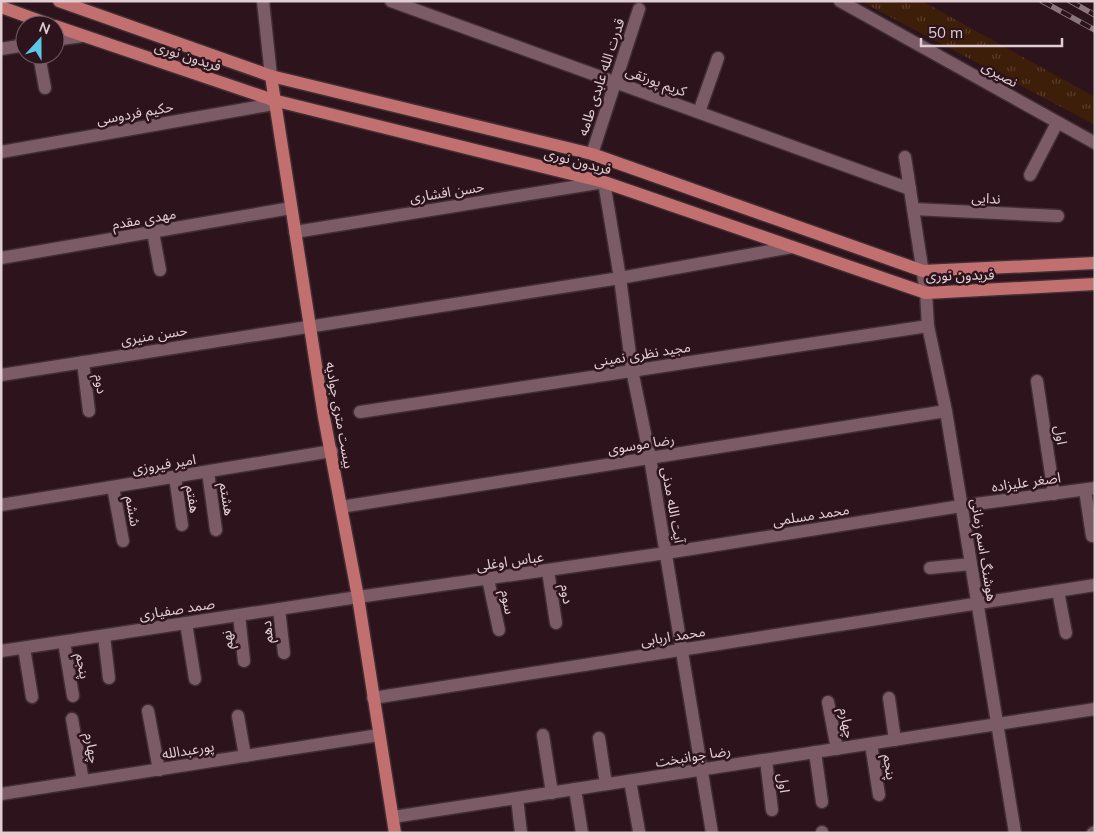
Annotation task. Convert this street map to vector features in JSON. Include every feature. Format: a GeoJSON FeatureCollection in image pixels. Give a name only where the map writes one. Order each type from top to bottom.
{"type":"FeatureCollection","features":[{"type":"Feature","properties":{"kind":"main road","name":"فریدون نوری"},"geometry":{"type":"LineString","coordinates":[[59,1],[270,76],[592,154],[922,272],[1095,264]]}},
{"type":"Feature","properties":{"kind":"main road"},"geometry":{"type":"LineString","coordinates":[[1,7],[23,15]]}},
{"type":"Feature","properties":{"kind":"main road","name":"فریدون نوری"},"geometry":{"type":"LineString","coordinates":[[65,30],[274,102],[604,182],[926,293],[1095,284]]}},
{"type":"Feature","properties":{"kind":"main road","name":"بیست متری جوادیه"},"geometry":{"type":"LineString","coordinates":[[270,76],[341,507],[358,597],[395,833]]}},
{"type":"Feature","properties":{"kind":"street","name":"بیست متری جوادیه"},"geometry":{"type":"LineString","coordinates":[[263,1],[270,76]]}},
{"type":"Feature","properties":{"kind":"street","name":"کریم پورتقی"},"geometry":{"type":"LineString","coordinates":[[392,1],[910,189]]}},
{"type":"Feature","properties":{"kind":"street","name":"نصیری"},"geometry":{"type":"LineString","coordinates":[[840,1],[1095,143]]}},
{"type":"Feature","properties":{"kind":"street","name":"قدرت الله عابدی طامه"},"geometry":{"type":"LineString","coordinates":[[592,154],[639,9]]}},
{"type":"Feature","properties":{"kind":"street"},"geometry":{"type":"LineString","coordinates":[[65,39],[82,36]]}},
{"type":"Feature","properties":{"kind":"street"},"geometry":{"type":"LineString","coordinates":[[1,49],[15,47]]}},
{"type":"Feature","properties":{"kind":"street"},"geometry":{"type":"LineString","coordinates":[[698,112],[718,58]]}},
{"type":"Feature","properties":{"kind":"street"},"geometry":{"type":"LineString","coordinates":[[41,65],[45,88]]}},
{"type":"Feature","properties":{"kind":"street","name":"حکیم فردوسی"},"geometry":{"type":"LineString","coordinates":[[1,152],[274,102]]}},
{"type":"Feature","properties":{"kind":"street"},"geometry":{"type":"LineString","coordinates":[[1030,174],[1057,123]]}},
{"type":"Feature","properties":{"kind":"street"},"geometry":{"type":"LineString","coordinates":[[905,158],[922,272]]}},
{"type":"Feature","properties":{"kind":"street","name":"حسن افشاری"},"geometry":{"type":"LineString","coordinates":[[295,232],[604,182]]}},
{"type":"Feature","properties":{"kind":"street","name":"آیت‌ الله مدنی"},"geometry":{"type":"LineString","coordinates":[[604,182],[620,278],[632,370],[650,458],[712,833]]}},
{"type":"Feature","properties":{"kind":"street","name":"مهدی مقدم"},"geometry":{"type":"LineString","coordinates":[[1,258],[291,208]]}},
{"type":"Feature","properties":{"kind":"street","name":"ندایی"},"geometry":{"type":"LineString","coordinates":[[913,209],[1058,216]]}},
{"type":"Feature","properties":{"kind":"street"},"geometry":{"type":"LineString","coordinates":[[153,232],[160,270]]}},
{"type":"Feature","properties":{"kind":"street","name":"حسن منیری"},"geometry":{"type":"LineString","coordinates":[[1,375],[620,278],[792,247]]}},
{"type":"Feature","properties":{"kind":"street","name":"هوشنگ اسم زمانی"},"geometry":{"type":"LineString","coordinates":[[922,272],[926,293],[928,326],[946,411],[1016,833]]}},
{"type":"Feature","properties":{"kind":"street","name":"مجید نظری نمینی"},"geometry":{"type":"LineString","coordinates":[[360,412],[928,326]]}},
{"type":"Feature","properties":{"kind":"street","name":"دوم"},"geometry":{"type":"LineString","coordinates":[[83,362],[89,411]]}},
{"type":"Feature","properties":{"kind":"street","name":"اول"},"geometry":{"type":"LineString","coordinates":[[1037,381],[1054,494]]}},
{"type":"Feature","properties":{"kind":"street","name":"رضا موسوی"},"geometry":{"type":"LineString","coordinates":[[341,507],[946,411]]}},
{"type":"Feature","properties":{"kind":"street","name":"امیر فیروزی"},"geometry":{"type":"LineString","coordinates":[[1,505],[332,451]]}},
{"type":"Feature","properties":{"kind":"street","name":"هشتم"},"geometry":{"type":"LineString","coordinates":[[208,472],[216,530]]}},
{"type":"Feature","properties":{"kind":"street","name":"هفتم"},"geometry":{"type":"LineString","coordinates":[[174,477],[182,525]]}},
{"type":"Feature","properties":{"kind":"street","name":"ششم"},"geometry":{"type":"LineString","coordinates":[[113,487],[123,541]]}},
{"type":"Feature","properties":{"kind":"street"},"geometry":{"type":"LineString","coordinates":[[1090,489],[1092,536]]}},
{"type":"Feature","properties":{"kind":"street","name":"اصغر علیزاده"},"geometry":{"type":"LineString","coordinates":[[961,506],[1090,489]]}},
{"type":"Feature","properties":{"kind":"street","name":"محمد مسلمی"},"geometry":{"type":"LineString","coordinates":[[666,553],[961,506]]}},
{"type":"Feature","properties":{"kind":"street","name":"عباس اوغلی"},"geometry":{"type":"LineString","coordinates":[[358,597],[666,553]]}},
{"type":"Feature","properties":{"kind":"street"},"geometry":{"type":"LineString","coordinates":[[930,568],[971,564]]}},
{"type":"Feature","properties":{"kind":"street","name":"دوم"},"geometry":{"type":"LineString","coordinates":[[548,571],[556,623]]}},
{"type":"Feature","properties":{"kind":"street","name":"سوم"},"geometry":{"type":"LineString","coordinates":[[488,579],[499,630]]}},
{"type":"Feature","properties":{"kind":"street","name":"محمد اربابی"},"geometry":{"type":"LineString","coordinates":[[373,698],[1095,585]]}},
{"type":"Feature","properties":{"kind":"street"},"geometry":{"type":"LineString","coordinates":[[1058,591],[1066,633]]}},
{"type":"Feature","properties":{"kind":"street","name":"صمد صفیاری"},"geometry":{"type":"LineString","coordinates":[[1,652],[358,597]]}},
{"type":"Feature","properties":{"kind":"street","name":"دهم"},"geometry":{"type":"LineString","coordinates":[[279,609],[284,653]]}},
{"type":"Feature","properties":{"kind":"street","name":"نهم"},"geometry":{"type":"LineString","coordinates":[[239,615],[244,661]]}},
{"type":"Feature","properties":{"kind":"street"},"geometry":{"type":"LineString","coordinates":[[186,623],[195,679]]}},
{"type":"Feature","properties":{"kind":"street"},"geometry":{"type":"LineString","coordinates":[[104,636],[109,678]]}},
{"type":"Feature","properties":{"kind":"street","name":"پنجم"},"geometry":{"type":"LineString","coordinates":[[64,642],[73,696]]}},
{"type":"Feature","properties":{"kind":"street"},"geometry":{"type":"LineString","coordinates":[[24,648],[32,697]]}},
{"type":"Feature","properties":{"kind":"street"},"geometry":{"type":"LineString","coordinates":[[889,698],[895,740]]}},
{"type":"Feature","properties":{"kind":"street","name":"چهارم"},"geometry":{"type":"LineString","coordinates":[[828,702],[837,749]]}},
{"type":"Feature","properties":{"kind":"street","name":"رضا جوانبخت"},"geometry":{"type":"LineString","coordinates":[[393,817],[1095,709]]}},
{"type":"Feature","properties":{"kind":"street"},"geometry":{"type":"LineString","coordinates":[[148,711],[158,770]]}},
{"type":"Feature","properties":{"kind":"street"},"geometry":{"type":"LineString","coordinates":[[238,716],[245,756]]}},
{"type":"Feature","properties":{"kind":"street","name":"چهارم"},"geometry":{"type":"LineString","coordinates":[[72,719],[83,782]]}},
{"type":"Feature","properties":{"kind":"street","name":"پورعبدالله"},"geometry":{"type":"LineString","coordinates":[[1,794],[379,735]]}},
{"type":"Feature","properties":{"kind":"street"},"geometry":{"type":"LineString","coordinates":[[543,735],[552,793]]}},
{"type":"Feature","properties":{"kind":"street"},"geometry":{"type":"LineString","coordinates":[[599,738],[606,784]]}},
{"type":"Feature","properties":{"kind":"street","name":"پنجم"},"geometry":{"type":"LineString","coordinates":[[872,744],[879,795]]}},
{"type":"Feature","properties":{"kind":"street"},"geometry":{"type":"LineString","coordinates":[[814,752],[822,802]]}},
{"type":"Feature","properties":{"kind":"street","name":"اول"},"geometry":{"type":"LineString","coordinates":[[766,760],[772,810]]}},
{"type":"Feature","properties":{"kind":"street"},"geometry":{"type":"LineString","coordinates":[[630,781],[639,830]]}},
{"type":"Feature","properties":{"kind":"street"},"geometry":{"type":"LineString","coordinates":[[575,789],[582,833]]}},
{"type":"Feature","properties":{"kind":"street"},"geometry":{"type":"LineString","coordinates":[[517,798],[521,833]]}},
{"type":"Feature","properties":{"kind":"green space"},"geometry":{"type":"Polygon","coordinates":[[[860,1],[922,1],[1095,97],[1095,125],[860,1]]]}},
{"type":"Feature","properties":{"kind":"railway"},"geometry":{"type":"LineString","coordinates":[[1042,1],[1095,30]]}},
{"type":"Feature","properties":{"kind":"railway"},"geometry":{"type":"LineString","coordinates":[[1070,1],[1095,15]]}}]}
